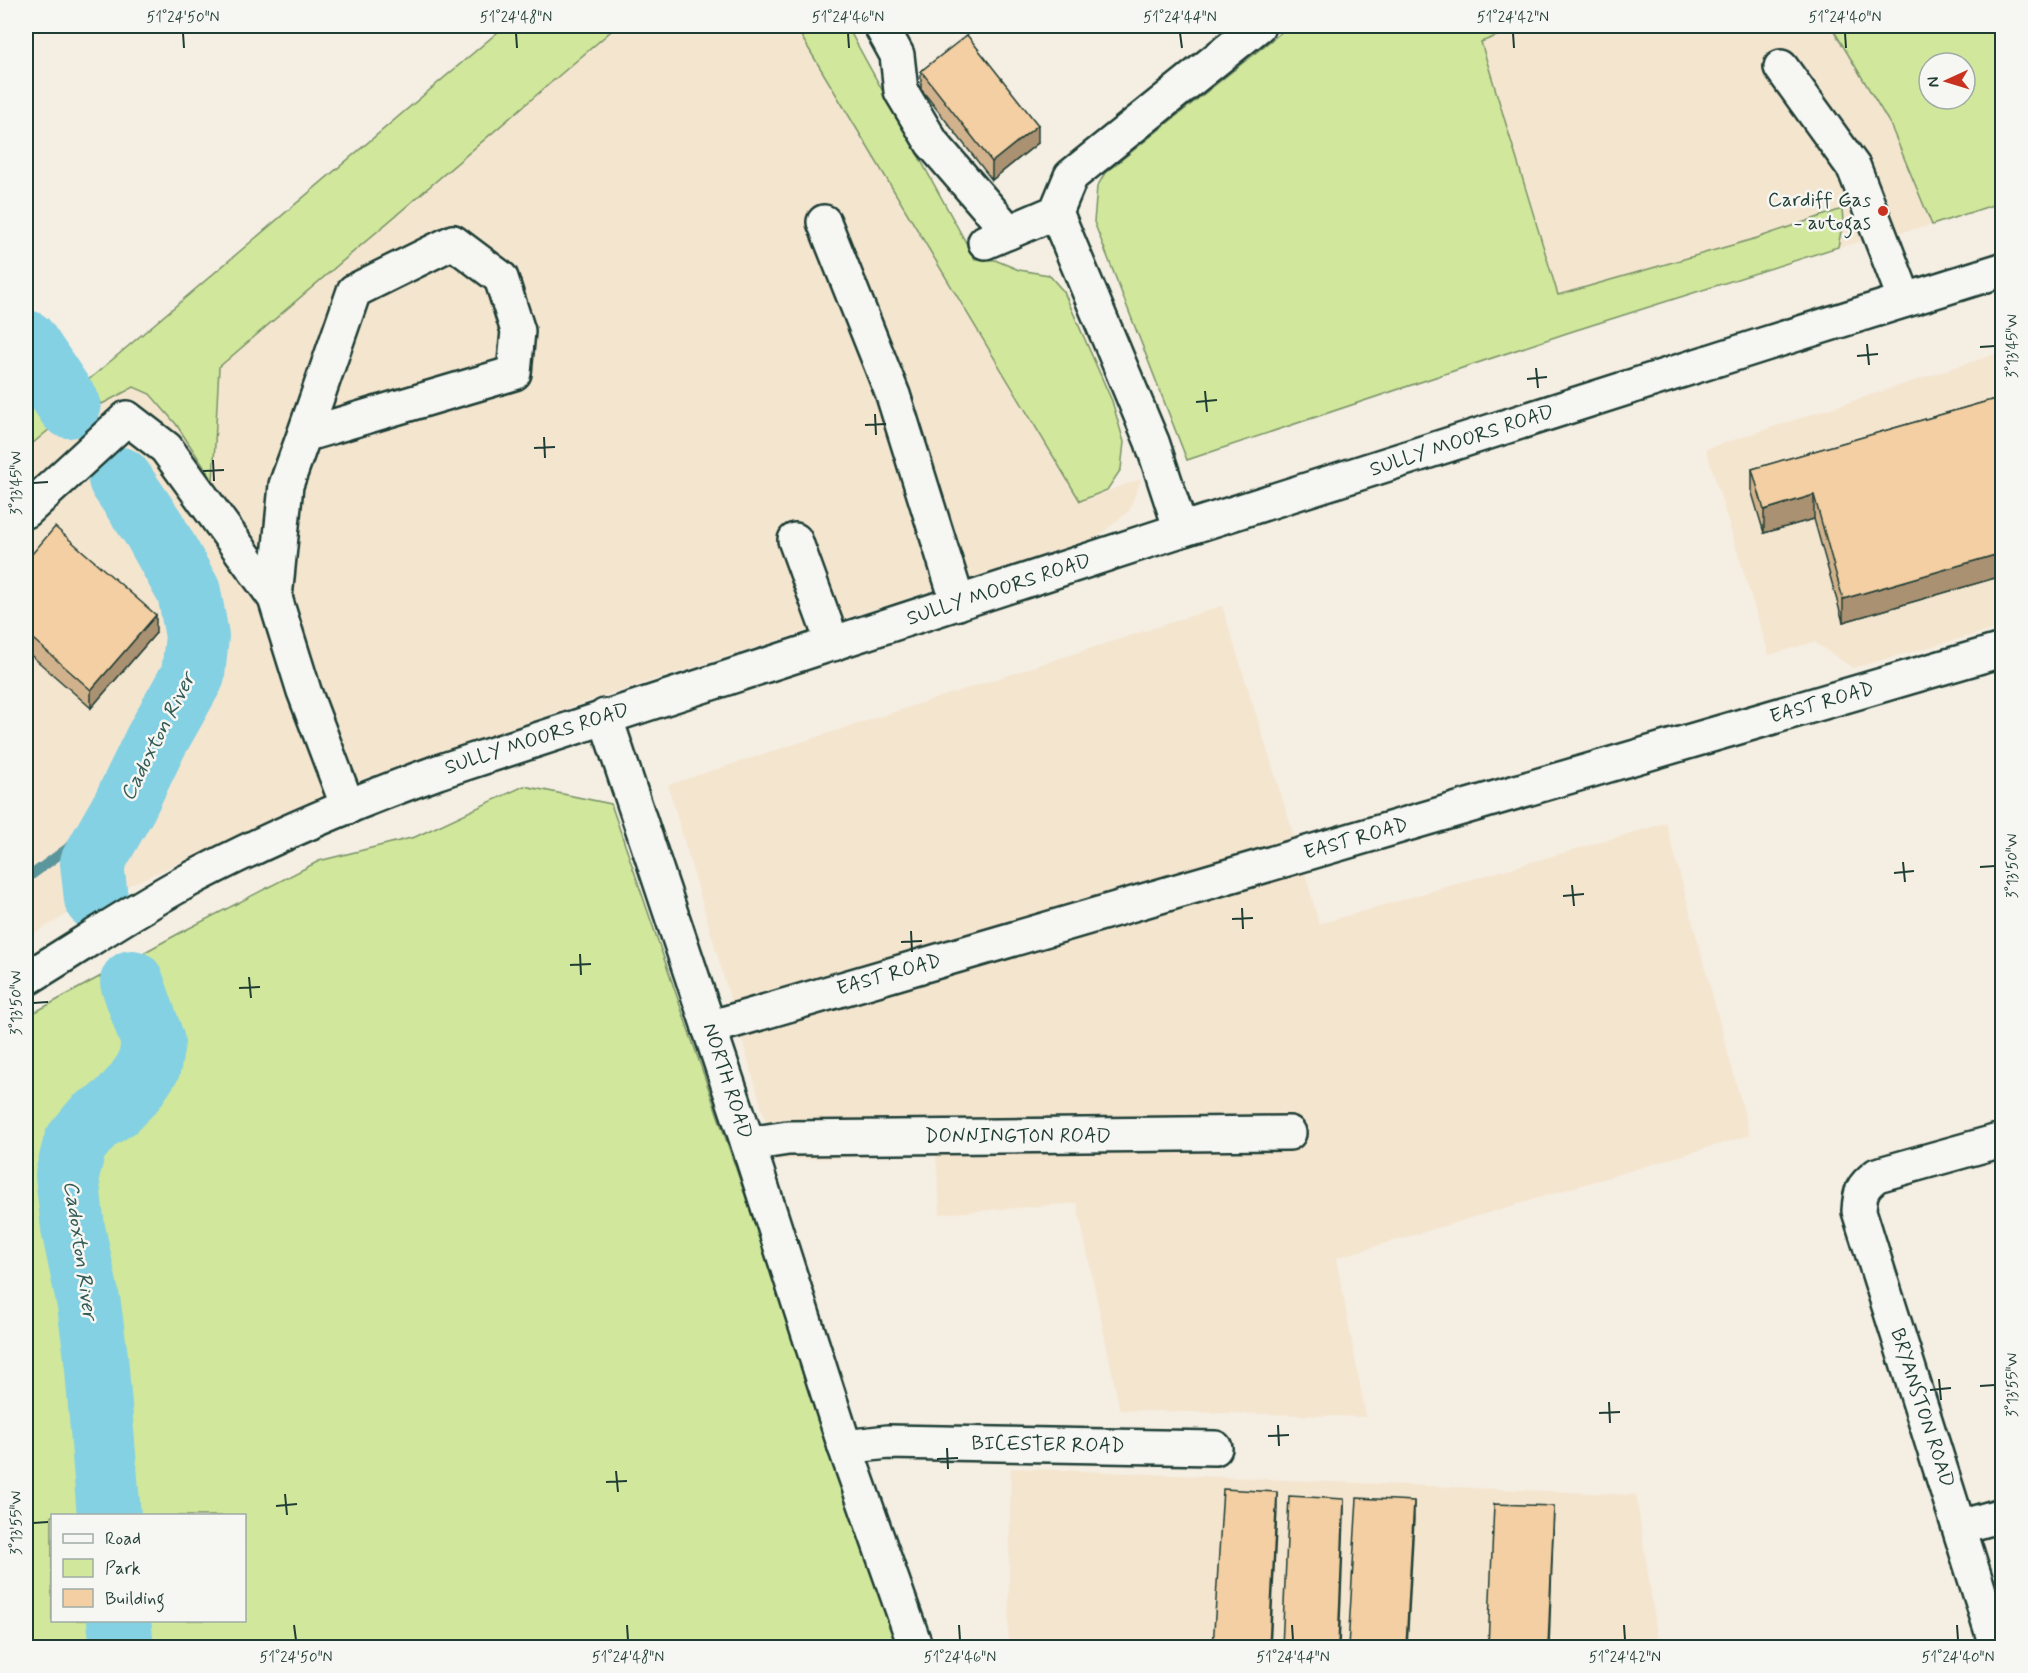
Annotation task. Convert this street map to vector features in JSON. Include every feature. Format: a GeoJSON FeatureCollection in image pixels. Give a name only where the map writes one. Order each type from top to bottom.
{"type":"FeatureCollection","features":[{"type":"Feature","properties":{"kind":"main road"},"geometry":{"type":"LineString","coordinates":[[881,26],[897,55],[901,91],[932,143],[997,237],[1056,212],[1071,176],[1257,26]]}},
{"type":"Feature","properties":{"kind":"main road"},"geometry":{"type":"LineString","coordinates":[[1781,67],[1854,168],[1905,300]]}},
{"type":"Feature","properties":{"kind":"main road"},"geometry":{"type":"LineString","coordinates":[[1056,212],[1152,442],[1181,530]]}},
{"type":"Feature","properties":{"kind":"main road"},"geometry":{"type":"LineString","coordinates":[[824,222],[893,395],[958,603]]}},
{"type":"Feature","properties":{"kind":"main road"},"geometry":{"type":"LineString","coordinates":[[275,598],[286,485],[354,291],[453,242],[501,278],[518,331],[514,373],[304,435]]}},
{"type":"Feature","properties":{"kind":"main road","name":"SULLY MOORS ROAD"},"geometry":{"type":"LineString","coordinates":[[26,979],[197,876],[228,860],[348,807],[438,772],[1181,530],[2002,270]]}},
{"type":"Feature","properties":{"kind":"main road"},"geometry":{"type":"LineString","coordinates":[[26,511],[128,418],[166,448],[275,598],[304,692],[348,807]]}},
{"type":"Feature","properties":{"kind":"main road"},"geometry":{"type":"LineString","coordinates":[[795,540],[833,644]]}},
{"type":"Feature","properties":{"kind":"main road","name":"EAST ROAD"},"geometry":{"type":"LineString","coordinates":[[709,1028],[2002,650]]}},
{"type":"Feature","properties":{"kind":"main road","name":"NORTH ROAD"},"geometry":{"type":"LineString","coordinates":[[605,716],[748,1144],[845,1447],[916,1647]]}},
{"type":"Feature","properties":{"kind":"main road","name":"DONNINGTON ROAD"},"geometry":{"type":"LineString","coordinates":[[748,1144],[788,1138],[1289,1133]]}},
{"type":"Feature","properties":{"kind":"main road","name":"BRYANSTON ROAD"},"geometry":{"type":"LineString","coordinates":[[1996,1647],[1859,1211],[1860,1194],[1867,1183],[1877,1175],[2002,1140]]}},
{"type":"Feature","properties":{"kind":"main road","name":"BICESTER ROAD"},"geometry":{"type":"LineString","coordinates":[[845,1447],[888,1442],[1215,1448]]}},
{"type":"Feature","properties":{"kind":"main road"},"geometry":{"type":"LineString","coordinates":[[1960,1527],[2002,1515]]}},
{"type":"Feature","properties":{"kind":"shaded area"},"geometry":{"type":"Polygon","coordinates":[[[617,26],[795,26],[1080,501],[1141,479],[1129,511],[1096,538],[598,698],[363,779],[73,911],[26,938],[26,449],[93,392],[102,403],[134,387],[150,394],[176,424],[213,480],[218,367],[617,26]]]}},
{"type":"Feature","properties":{"kind":"shaded area"},"geometry":{"type":"Polygon","coordinates":[[[1523,26],[1831,26],[1890,124],[1932,225],[1838,247],[1570,332],[1481,42],[1523,26]]]}},
{"type":"Feature","properties":{"kind":"shaded area"},"geometry":{"type":"Polygon","coordinates":[[[2002,352],[2002,627],[1853,668],[1814,642],[1769,655],[1706,449],[2002,352]]]}},
{"type":"Feature","properties":{"kind":"shaded area"},"geometry":{"type":"Polygon","coordinates":[[[1222,606],[1300,855],[1319,924],[1666,823],[1750,1135],[1336,1258],[1366,1417],[1120,1410],[1077,1203],[940,1214],[936,1154],[777,1160],[668,785],[1222,606]]]}},
{"type":"Feature","properties":{"kind":"shaded area"},"geometry":{"type":"Polygon","coordinates":[[[1011,1468],[1636,1495],[1659,1647],[1008,1648],[1011,1468]]]}},
{"type":"Feature","properties":{"kind":"green space"},"geometry":{"type":"Polygon","coordinates":[[[505,26],[617,26],[219,367],[213,481],[176,424],[150,394],[134,387],[102,404],[86,382],[505,26]]]}},
{"type":"Feature","properties":{"kind":"green space"},"geometry":{"type":"Polygon","coordinates":[[[795,26],[847,26],[975,259],[995,260],[1019,270],[1049,275],[1064,292],[1112,401],[1124,442],[1121,469],[1107,490],[1080,501],[795,26]]]}},
{"type":"Feature","properties":{"kind":"green space"},"geometry":{"type":"Polygon","coordinates":[[[1289,26],[1523,26],[1481,42],[1558,295],[1757,238],[1842,209],[1843,221],[1838,247],[1570,332],[1187,460],[1094,222],[1097,187],[1105,173],[1289,26]]]}},
{"type":"Feature","properties":{"kind":"green space"},"geometry":{"type":"Polygon","coordinates":[[[1831,26],[2002,26],[2002,202],[1932,225],[1890,124],[1831,26]]]}},
{"type":"Feature","properties":{"kind":"green space"},"geometry":{"type":"Polygon","coordinates":[[[26,358],[64,417],[26,449],[26,358]]]}},
{"type":"Feature","properties":{"kind":"green space"},"geometry":{"type":"Polygon","coordinates":[[[524,786],[611,804],[900,1647],[26,1648],[26,1017],[176,935],[319,861],[415,837],[524,786]]]}},
{"type":"Feature","properties":{"kind":"building"},"geometry":{"type":"Polygon","coordinates":[[[967,35],[1038,125],[992,162],[921,71],[967,35]]]}},
{"type":"Feature","properties":{"kind":"building"},"geometry":{"type":"Polygon","coordinates":[[[2002,397],[2002,553],[1843,599],[1814,495],[1764,510],[1752,469],[2002,397]]]}},
{"type":"Feature","properties":{"kind":"building"},"geometry":{"type":"Polygon","coordinates":[[[55,527],[156,615],[91,690],[26,633],[26,561],[55,527]]]}},
{"type":"Feature","properties":{"kind":"building"},"geometry":{"type":"Polygon","coordinates":[[[1223,1489],[1277,1492],[1269,1647],[1213,1647],[1223,1489]]]}},
{"type":"Feature","properties":{"kind":"building"},"geometry":{"type":"Polygon","coordinates":[[[1289,1496],[1344,1499],[1338,1647],[1282,1647],[1289,1496]]]}},
{"type":"Feature","properties":{"kind":"building"},"geometry":{"type":"Polygon","coordinates":[[[1357,1498],[1414,1501],[1406,1647],[1348,1647],[1357,1498]]]}},
{"type":"Feature","properties":{"kind":"building"},"geometry":{"type":"Polygon","coordinates":[[[1494,1504],[1554,1506],[1548,1647],[1488,1647],[1494,1504]]]}},
{"type":"Feature","properties":{"kind":"waterway","name":"Cadoxton River"},"geometry":{"type":"LineString","coordinates":[[26,342],[69,406]]}},
{"type":"Feature","properties":{"kind":"waterway","name":"Cadoxton River"},"geometry":{"type":"LineString","coordinates":[[96,899],[92,863],[193,675],[197,636],[189,592],[154,529],[120,479]]}},
{"type":"Feature","properties":{"kind":"waterway"},"geometry":{"type":"LineString","coordinates":[[26,879],[68,848],[84,830],[125,805]]}},
{"type":"Feature","properties":{"kind":"waterway","name":"Cadoxton River"},"geometry":{"type":"LineString","coordinates":[[109,1514],[96,1357],[89,1305],[73,1228],[67,1175],[75,1144],[94,1121],[116,1107],[134,1088],[149,1066],[153,1042],[132,982]]}},
{"type":"Feature","properties":{"kind":"waterway","name":"Cadoxton River"},"geometry":{"type":"LineString","coordinates":[[119,1622],[122,1648]]}},
{"type":"Feature","properties":{"kind":"place","name":"Cardiff Gas - autogas"},"geometry":{"type":"Point","coordinates":[1883,211]}}]}
